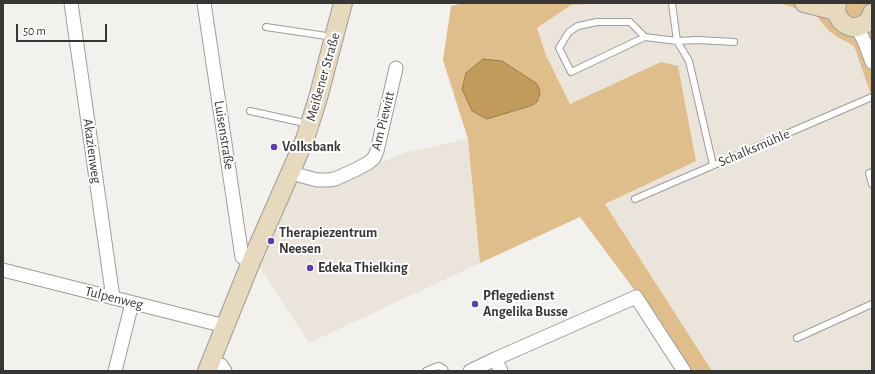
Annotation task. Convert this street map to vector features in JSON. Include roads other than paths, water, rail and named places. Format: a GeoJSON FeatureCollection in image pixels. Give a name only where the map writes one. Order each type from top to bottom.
{"type":"FeatureCollection","features":[{"type":"Feature","properties":{"kind":"street","name":"Akazienweg"},"geometry":{"type":"LineString","coordinates":[[71,3],[114,298]]}},
{"type":"Feature","properties":{"kind":"street","name":"Luisenstraße"},"geometry":{"type":"LineString","coordinates":[[204,3],[242,257],[252,262]]}},
{"type":"Feature","properties":{"kind":"street","name":"Meißener Straße"},"geometry":{"type":"LineString","coordinates":[[215,368],[225,326],[306,139],[335,37],[343,3]]}},
{"type":"Feature","properties":{"kind":"street"},"geometry":{"type":"LineString","coordinates":[[804,3],[837,7],[838,16],[841,21],[851,27],[857,27],[865,24],[871,17],[872,13]]}},
{"type":"Feature","properties":{"kind":"street"},"geometry":{"type":"LineString","coordinates":[[857,27],[872,62]]}},
{"type":"Feature","properties":{"kind":"street","name":"Am Piewitt"},"geometry":{"type":"LineString","coordinates":[[291,173],[317,180],[336,179],[368,163],[374,158],[377,152],[396,68]]}},
{"type":"Feature","properties":{"kind":"street","name":"Tulpenweg"},"geometry":{"type":"LineString","coordinates":[[3,270],[225,326]]}},
{"type":"Feature","properties":{"kind":"street"},"geometry":{"type":"LineString","coordinates":[[470,371],[636,297],[684,371]]}},
{"type":"Feature","properties":{"kind":"street"},"geometry":{"type":"LineString","coordinates":[[115,371],[132,303]]}},
{"type":"Feature","properties":{"kind":"street"},"geometry":{"type":"LineString","coordinates":[[496,359],[501,371]]}},
{"type":"Feature","properties":{"kind":"lane"},"geometry":{"type":"LineString","coordinates":[[672,3],[677,41],[689,62],[713,165]]}},
{"type":"Feature","properties":{"kind":"lane"},"geometry":{"type":"LineString","coordinates":[[645,37],[630,22],[597,22],[578,26],[569,32],[559,48],[571,72],[645,37],[677,41],[698,40],[734,42]]}},
{"type":"Feature","properties":{"kind":"lane"},"geometry":{"type":"LineString","coordinates":[[266,28],[335,37]]}},
{"type":"Feature","properties":{"kind":"lane","name":"Schalksmühle"},"geometry":{"type":"LineString","coordinates":[[635,199],[872,97]]}},
{"type":"Feature","properties":{"kind":"lane"},"geometry":{"type":"LineString","coordinates":[[250,110],[310,124]]}},
{"type":"Feature","properties":{"kind":"lane"},"geometry":{"type":"LineString","coordinates":[[872,172],[869,173],[872,184]]}},
{"type":"Feature","properties":{"kind":"lane"},"geometry":{"type":"LineString","coordinates":[[797,338],[872,304]]}},
{"type":"Feature","properties":{"kind":"lane"},"geometry":{"type":"LineString","coordinates":[[426,371],[440,366],[445,371]]}},
{"type":"Feature","properties":{"kind":"place","name":"Volksbank"},"geometry":{"type":"Point","coordinates":[274,147]}},
{"type":"Feature","properties":{"kind":"place","name":"Therapiezentrum Neesen"},"geometry":{"type":"Point","coordinates":[271,241]}},
{"type":"Feature","properties":{"kind":"place","name":"Edeka Thielking"},"geometry":{"type":"Point","coordinates":[310,268]}},
{"type":"Feature","properties":{"kind":"place","name":"Pflegedienst Angelika Busse"},"geometry":{"type":"Point","coordinates":[475,304]}}]}
